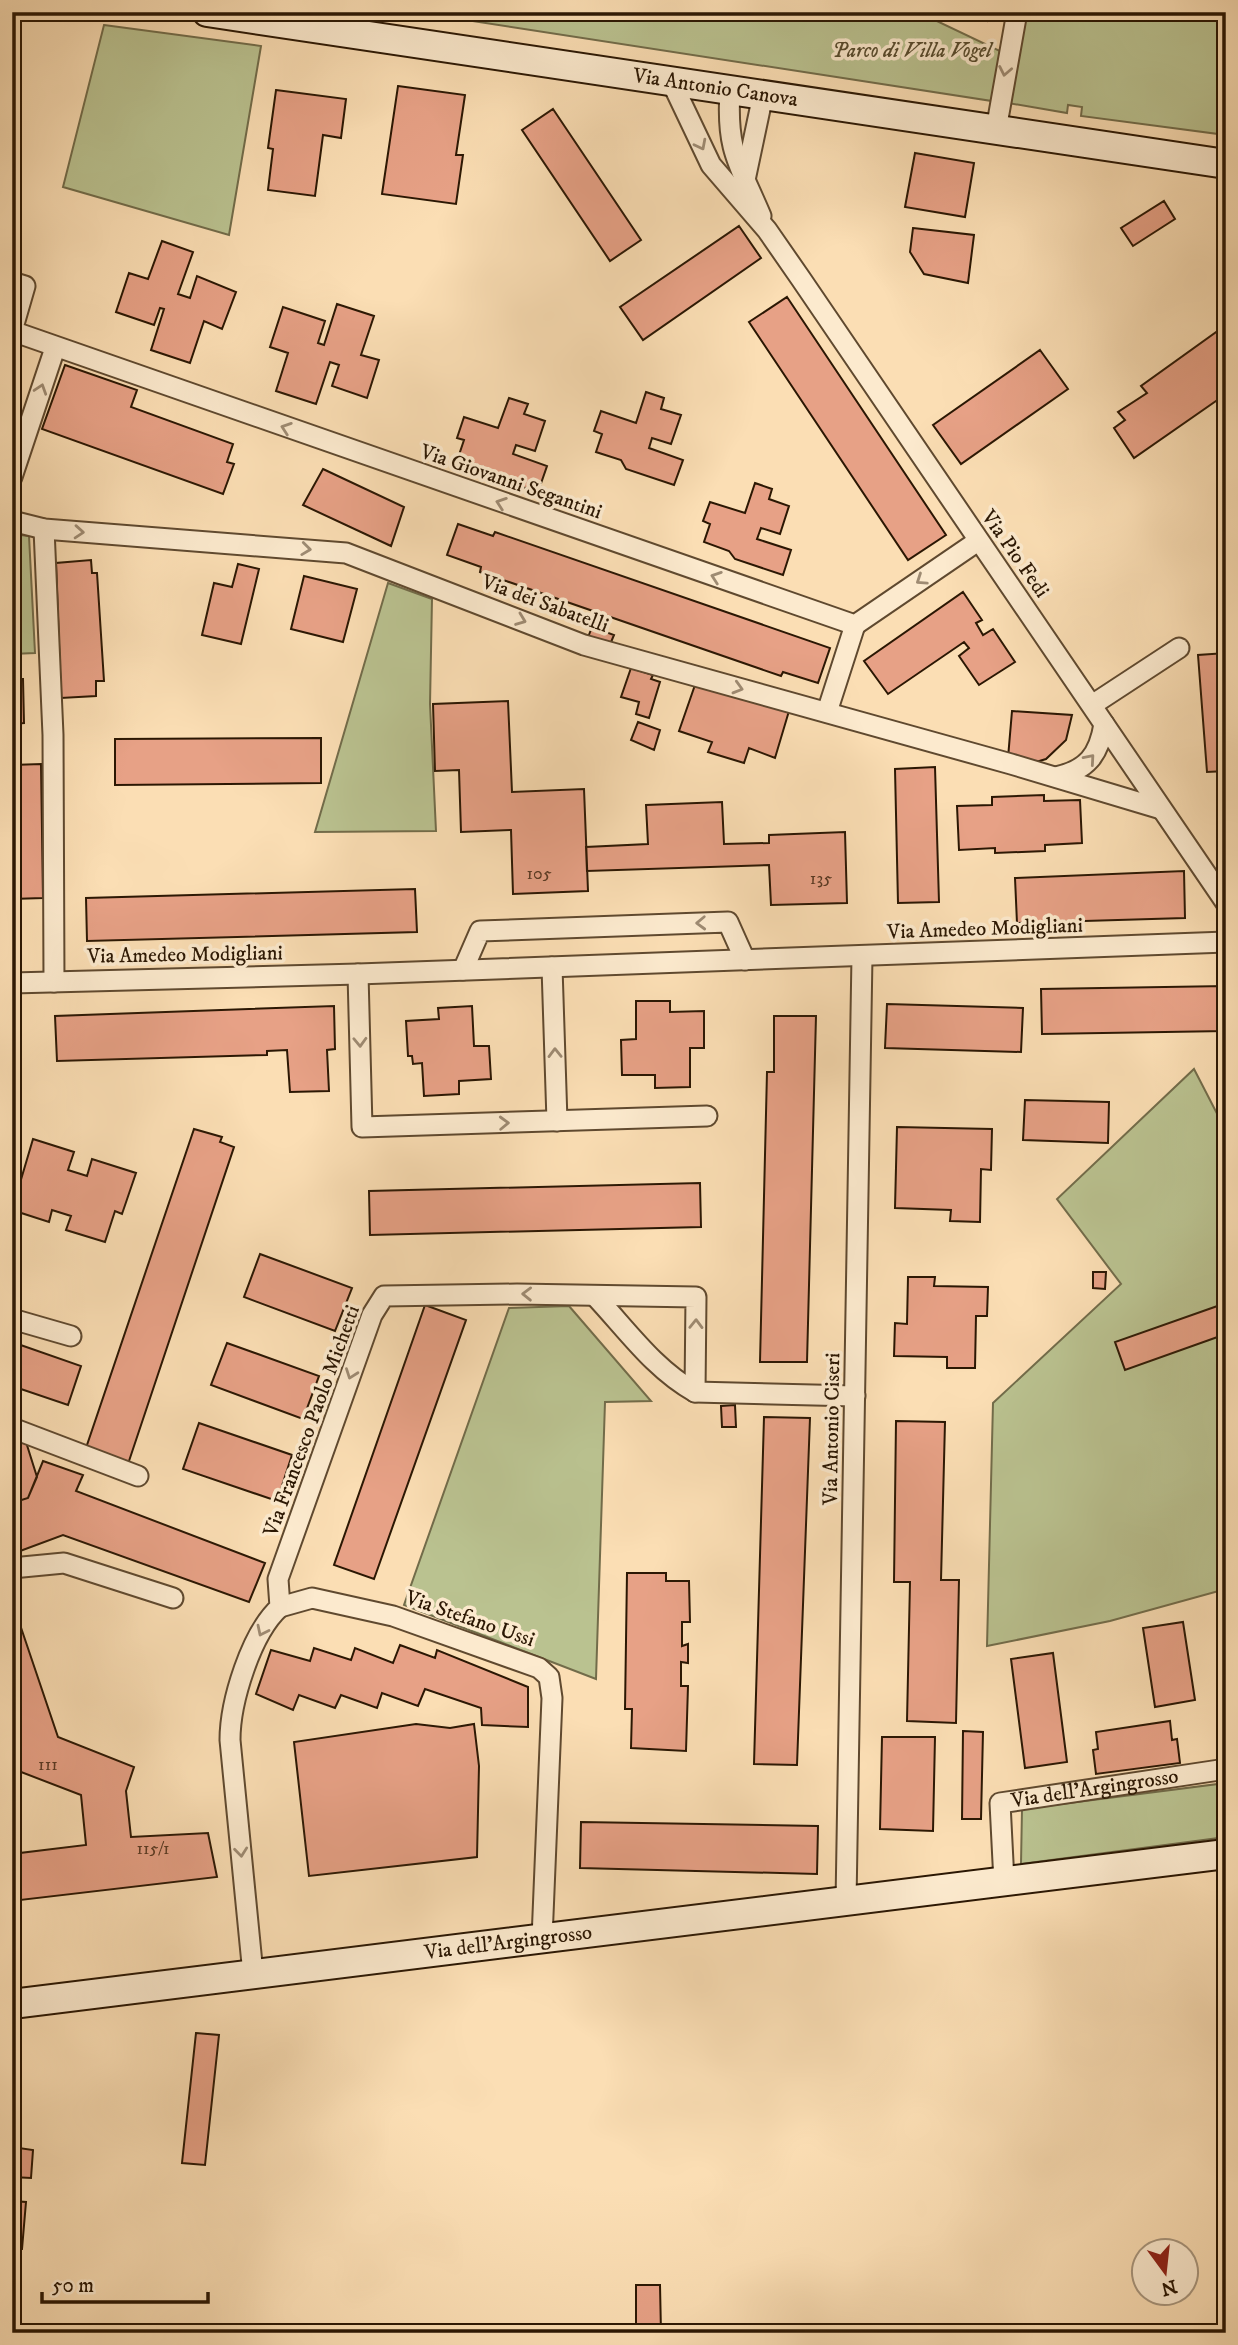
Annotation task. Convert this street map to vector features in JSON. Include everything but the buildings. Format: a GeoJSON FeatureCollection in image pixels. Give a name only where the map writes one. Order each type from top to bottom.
{"type":"FeatureCollection","features":[{"type":"Feature","properties":{"kind":"street","name":"Via Antonio Canova"},"geometry":{"type":"LineString","coordinates":[[207,12],[1226,164]]}},
{"type":"Feature","properties":{"kind":"street"},"geometry":{"type":"LineString","coordinates":[[996,130],[1017,12]]}},
{"type":"Feature","properties":{"kind":"street","name":"Via Pio Fedi"},"geometry":{"type":"LineString","coordinates":[[673,83],[711,165],[767,230],[1226,903]]}},
{"type":"Feature","properties":{"kind":"street","name":"Via Pio Fedi"},"geometry":{"type":"LineString","coordinates":[[730,91],[731,148],[767,230]]}},
{"type":"Feature","properties":{"kind":"street"},"geometry":{"type":"LineString","coordinates":[[746,180],[763,95]]}},
{"type":"Feature","properties":{"kind":"street","name":"Via Giovanni Segantini"},"geometry":{"type":"LineString","coordinates":[[15,283],[25,286],[12,331],[855,625]]}},
{"type":"Feature","properties":{"kind":"street"},"geometry":{"type":"LineString","coordinates":[[12,477],[55,348]]}},
{"type":"Feature","properties":{"kind":"street","name":"Via dei Sabatelli"},"geometry":{"type":"LineString","coordinates":[[12,521],[44,529],[346,554],[584,645],[1161,809]]}},
{"type":"Feature","properties":{"kind":"street"},"geometry":{"type":"LineString","coordinates":[[44,529],[53,735],[54,982]]}},
{"type":"Feature","properties":{"kind":"street"},"geometry":{"type":"LineString","coordinates":[[827,712],[855,625],[978,541]]}},
{"type":"Feature","properties":{"kind":"street"},"geometry":{"type":"LineString","coordinates":[[1092,705],[1179,648]]}},
{"type":"Feature","properties":{"kind":"street"},"geometry":{"type":"LineString","coordinates":[[1056,777],[1071,774],[1091,761],[1099,748],[1104,724]]}},
{"type":"Feature","properties":{"kind":"street"},"geometry":{"type":"LineString","coordinates":[[463,970],[480,931],[728,922],[745,960]]}},
{"type":"Feature","properties":{"kind":"street","name":"Via Amedeo Modigliani"},"geometry":{"type":"LineString","coordinates":[[12,983],[358,974],[1226,942]]}},
{"type":"Feature","properties":{"kind":"street","name":"Via Antonio Ciseri"},"geometry":{"type":"LineString","coordinates":[[846,1902],[862,956]]}},
{"type":"Feature","properties":{"kind":"street"},"geometry":{"type":"LineString","coordinates":[[552,967],[557,1121]]}},
{"type":"Feature","properties":{"kind":"street"},"geometry":{"type":"LineString","coordinates":[[358,974],[362,1127],[707,1116]]}},
{"type":"Feature","properties":{"kind":"street","name":"Via Francesco Paolo Michetti"},"geometry":{"type":"LineString","coordinates":[[280,1607],[278,1579],[372,1315],[384,1296],[595,1296]]}},
{"type":"Feature","properties":{"kind":"street"},"geometry":{"type":"LineString","coordinates":[[595,1296],[658,1366],[695,1392],[855,1395]]}},
{"type":"Feature","properties":{"kind":"street"},"geometry":{"type":"LineString","coordinates":[[595,1296],[696,1297],[695,1392]]}},
{"type":"Feature","properties":{"kind":"street"},"geometry":{"type":"LineString","coordinates":[[12,1319],[71,1336]]}},
{"type":"Feature","properties":{"kind":"street"},"geometry":{"type":"LineString","coordinates":[[12,1428],[138,1476]]}},
{"type":"Feature","properties":{"kind":"street"},"geometry":{"type":"LineString","coordinates":[[12,1568],[64,1563],[173,1598]]}},
{"type":"Feature","properties":{"kind":"street","name":"Via Stefano Ussi"},"geometry":{"type":"LineString","coordinates":[[280,1607],[312,1598],[393,1616],[539,1668],[549,1677],[552,1698],[542,1940]]}},
{"type":"Feature","properties":{"kind":"street"},"geometry":{"type":"LineString","coordinates":[[253,1974],[230,1718],[259,1635],[280,1607]]}},
{"type":"Feature","properties":{"kind":"street","name":"Via dell'Argingrosso"},"geometry":{"type":"LineString","coordinates":[[1004,1882],[1000,1803],[1226,1769]]}},
{"type":"Feature","properties":{"kind":"street","name":"Via dell'Argingrosso"},"geometry":{"type":"LineString","coordinates":[[12,2004],[1226,1854]]}},
{"type":"Feature","properties":{"kind":"green space","name":"Parco di Villa Vogel"},"geometry":{"type":"Polygon","coordinates":[[[414,12],[918,12],[1000,51],[992,101],[414,12]]]}},
{"type":"Feature","properties":{"kind":"green space"},"geometry":{"type":"Polygon","coordinates":[[[1025,12],[1226,12],[1226,135],[1081,116],[1082,107],[1068,105],[1067,113],[1008,103],[1025,12]]]}},
{"type":"Feature","properties":{"kind":"green space"},"geometry":{"type":"Polygon","coordinates":[[[104,25],[261,46],[229,235],[63,187],[104,25]]]}},
{"type":"Feature","properties":{"kind":"green space"},"geometry":{"type":"Polygon","coordinates":[[[12,534],[29,536],[35,653],[12,654],[12,534]]]}},
{"type":"Feature","properties":{"kind":"green space"},"geometry":{"type":"Polygon","coordinates":[[[388,583],[432,599],[430,704],[436,831],[315,832],[388,583]]]}},
{"type":"Feature","properties":{"kind":"green space"},"geometry":{"type":"Polygon","coordinates":[[[1194,1069],[1226,1131],[1226,1589],[1110,1621],[987,1646],[993,1403],[1121,1284],[1057,1199],[1194,1069]]]}},
{"type":"Feature","properties":{"kind":"green space"},"geometry":{"type":"Polygon","coordinates":[[[569,1306],[651,1401],[605,1402],[596,1679],[404,1605],[509,1308],[569,1306]]]}},
{"type":"Feature","properties":{"kind":"green space"},"geometry":{"type":"Polygon","coordinates":[[[1226,1783],[1226,1837],[1021,1864],[1022,1809],[1226,1783]]]}}]}
